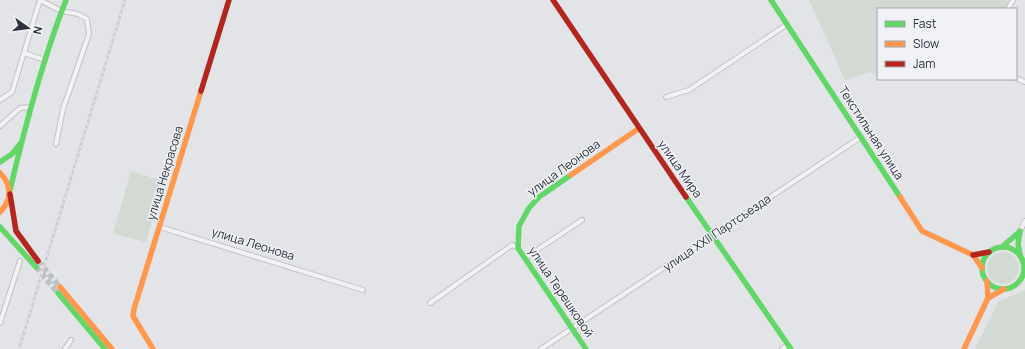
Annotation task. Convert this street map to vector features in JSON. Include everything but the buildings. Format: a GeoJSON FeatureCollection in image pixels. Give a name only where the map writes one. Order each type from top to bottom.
{"type":"FeatureCollection","features":[{"type":"Feature","properties":{"kind":"main road"},"geometry":{"type":"LineString","coordinates":[[0,212],[7,204],[21,143],[31,108],[45,60],[66,0]]}},
{"type":"Feature","properties":{"kind":"main road","name":"улица Некрасова"},"geometry":{"type":"LineString","coordinates":[[153,349],[133,316],[229,0]]}},
{"type":"Feature","properties":{"kind":"main road","name":"улица Мира"},"geometry":{"type":"LineString","coordinates":[[553,0],[638,129],[790,347]]}},
{"type":"Feature","properties":{"kind":"main road","name":"Текстильная улица"},"geometry":{"type":"LineString","coordinates":[[771,0],[786,26],[922,231],[973,255]]}},
{"type":"Feature","properties":{"kind":"main road","name":"улица Леонова"},"geometry":{"type":"LineString","coordinates":[[518,248],[517,229],[520,220],[533,203],[638,129]]}},
{"type":"Feature","properties":{"kind":"main road"},"geometry":{"type":"LineString","coordinates":[[0,162],[12,154],[21,143]]}},
{"type":"Feature","properties":{"kind":"main road"},"geometry":{"type":"LineString","coordinates":[[0,173],[8,182],[19,237],[38,261]]}},
{"type":"Feature","properties":{"kind":"main road"},"geometry":{"type":"LineString","coordinates":[[0,227],[36,267]]}},
{"type":"Feature","properties":{"kind":"main road"},"geometry":{"type":"LineString","coordinates":[[964,349],[988,298],[987,281],[982,268],[973,255],[989,252],[1003,246],[1020,231]]}},
{"type":"Feature","properties":{"kind":"main road"},"geometry":{"type":"LineString","coordinates":[[1017,284],[1025,269],[1018,244],[1020,231]]}},
{"type":"Feature","properties":{"kind":"main road"},"geometry":{"type":"LineString","coordinates":[[1003,246],[1012,248],[1020,254]]}},
{"type":"Feature","properties":{"kind":"main road","name":"улица Терешковой"},"geometry":{"type":"LineString","coordinates":[[518,248],[586,349]]}},
{"type":"Feature","properties":{"kind":"main road"},"geometry":{"type":"LineString","coordinates":[[982,268],[984,259],[989,252]]}},
{"type":"Feature","properties":{"kind":"main road"},"geometry":{"type":"LineString","coordinates":[[987,281],[994,287],[1005,289]]}},
{"type":"Feature","properties":{"kind":"main road"},"geometry":{"type":"LineString","coordinates":[[988,298],[1017,284],[1025,283]]}},
{"type":"Feature","properties":{"kind":"main road"},"geometry":{"type":"LineString","coordinates":[[60,287],[112,349]]}},
{"type":"Feature","properties":{"kind":"main road"},"geometry":{"type":"LineString","coordinates":[[58,293],[105,349]]}},
{"type":"Feature","properties":{"kind":"street"},"geometry":{"type":"LineString","coordinates":[[0,100],[12,92],[40,0],[61,11],[78,14],[87,19],[89,34],[63,109],[56,144]]}},
{"type":"Feature","properties":{"kind":"street"},"geometry":{"type":"LineString","coordinates":[[666,97],[689,90],[786,26]]}},
{"type":"Feature","properties":{"kind":"street"},"geometry":{"type":"LineString","coordinates":[[24,53],[45,60]]}},
{"type":"Feature","properties":{"kind":"street"},"geometry":{"type":"LineString","coordinates":[[0,126],[20,108],[31,108]]}},
{"type":"Feature","properties":{"kind":"street","name":"улица XXII Партсъезда"},"geometry":{"type":"LineString","coordinates":[[541,349],[714,236],[860,137]]}},
{"type":"Feature","properties":{"kind":"street"},"geometry":{"type":"LineString","coordinates":[[525,258],[582,220]]}},
{"type":"Feature","properties":{"kind":"street"},"geometry":{"type":"LineString","coordinates":[[1020,231],[1025,220]]}},
{"type":"Feature","properties":{"kind":"street","name":"улица Леонова"},"geometry":{"type":"LineString","coordinates":[[160,227],[363,290]]}},
{"type":"Feature","properties":{"kind":"street"},"geometry":{"type":"LineString","coordinates":[[430,303],[512,245],[518,248]]}},
{"type":"Feature","properties":{"kind":"street"},"geometry":{"type":"LineString","coordinates":[[0,323],[20,261]]}},
{"type":"Feature","properties":{"kind":"street"},"geometry":{"type":"LineString","coordinates":[[65,349],[71,340]]}},
{"type":"Feature","properties":{"kind":"street"},"geometry":{"type":"LineString","coordinates":[[782,349],[790,347]]}},
{"type":"Feature","properties":{"kind":"shaded area"},"geometry":{"type":"Polygon","coordinates":[[[809,0],[1011,0],[1007,8],[877,8],[877,76],[870,72],[845,80],[809,0]]]}},
{"type":"Feature","properties":{"kind":"shaded area"},"geometry":{"type":"Polygon","coordinates":[[[131,171],[163,181],[146,242],[113,234],[131,171]]]}},
{"type":"Feature","properties":{"kind":"shaded area"},"geometry":{"type":"Polygon","coordinates":[[[1000,252],[1006,252],[1015,256],[1019,268],[1015,280],[1006,284],[1000,284],[991,280],[987,271],[987,265],[991,256],[1000,252]]]}},
{"type":"Feature","properties":{"kind":"shaded area"},"geometry":{"type":"Polygon","coordinates":[[[1025,290],[1025,349],[975,349],[998,302],[1025,290]]]}},
{"type":"Feature","properties":{"kind":"tunnel"},"geometry":{"type":"LineString","coordinates":[[38,261],[60,287]]}},
{"type":"Feature","properties":{"kind":"tunnel"},"geometry":{"type":"LineString","coordinates":[[36,267],[58,293]]}},
{"type":"Feature","properties":{"kind":"railway"},"geometry":{"type":"LineString","coordinates":[[19,349],[125,0]]}},
{"type":"Feature","properties":{"kind":"traffic: fast"},"geometry":{"type":"LineString","coordinates":[[10,190],[49,46],[66,0]]}},
{"type":"Feature","properties":{"kind":"traffic: fast"},"geometry":{"type":"LineString","coordinates":[[771,0],[900,197]]}},
{"type":"Feature","properties":{"kind":"traffic: fast"},"geometry":{"type":"LineString","coordinates":[[0,162],[12,154],[20,144]]}},
{"type":"Feature","properties":{"kind":"traffic: fast"},"geometry":{"type":"LineString","coordinates":[[571,175],[539,197],[529,208],[519,226],[518,248],[586,349]]}},
{"type":"Feature","properties":{"kind":"traffic: fast"},"geometry":{"type":"LineString","coordinates":[[686,197],[791,349]]}},
{"type":"Feature","properties":{"kind":"traffic: fast"},"geometry":{"type":"LineString","coordinates":[[0,227],[36,267]]}},
{"type":"Feature","properties":{"kind":"traffic: fast"},"geometry":{"type":"LineString","coordinates":[[1020,231],[1018,244],[1020,254]]}},
{"type":"Feature","properties":{"kind":"traffic: fast"},"geometry":{"type":"LineString","coordinates":[[1003,246],[1018,233]]}},
{"type":"Feature","properties":{"kind":"traffic: fast"},"geometry":{"type":"LineString","coordinates":[[999,247],[1007,247],[1015,250],[1021,256],[1024,268],[1021,280],[1015,286],[1007,289],[999,289],[991,286],[985,280],[982,272],[982,264],[985,256],[991,250],[999,247]]}},
{"type":"Feature","properties":{"kind":"traffic: fast"},"geometry":{"type":"LineString","coordinates":[[58,293],[105,349]]}},
{"type":"Feature","properties":{"kind":"traffic: slow"},"geometry":{"type":"LineString","coordinates":[[153,349],[133,316],[134,309],[201,91]]}},
{"type":"Feature","properties":{"kind":"traffic: slow"},"geometry":{"type":"LineString","coordinates":[[571,175],[638,129]]}},
{"type":"Feature","properties":{"kind":"traffic: slow"},"geometry":{"type":"LineString","coordinates":[[0,173],[7,182],[9,192],[7,203],[0,212]]}},
{"type":"Feature","properties":{"kind":"traffic: slow"},"geometry":{"type":"LineString","coordinates":[[900,197],[922,231],[973,255],[982,268]]}},
{"type":"Feature","properties":{"kind":"traffic: slow"},"geometry":{"type":"LineString","coordinates":[[964,349],[988,298],[987,281]]}},
{"type":"Feature","properties":{"kind":"traffic: slow"},"geometry":{"type":"LineString","coordinates":[[60,287],[112,349]]}},
{"type":"Feature","properties":{"kind":"traffic: slow"},"geometry":{"type":"LineString","coordinates":[[988,298],[1004,289]]}},
{"type":"Feature","properties":{"kind":"traffic: jam"},"geometry":{"type":"LineString","coordinates":[[201,91],[229,0]]}},
{"type":"Feature","properties":{"kind":"traffic: jam"},"geometry":{"type":"LineString","coordinates":[[553,0],[686,197]]}},
{"type":"Feature","properties":{"kind":"traffic: jam"},"geometry":{"type":"LineString","coordinates":[[10,194],[16,231],[38,261]]}},
{"type":"Feature","properties":{"kind":"traffic: jam"},"geometry":{"type":"LineString","coordinates":[[973,255],[989,252]]}}]}
